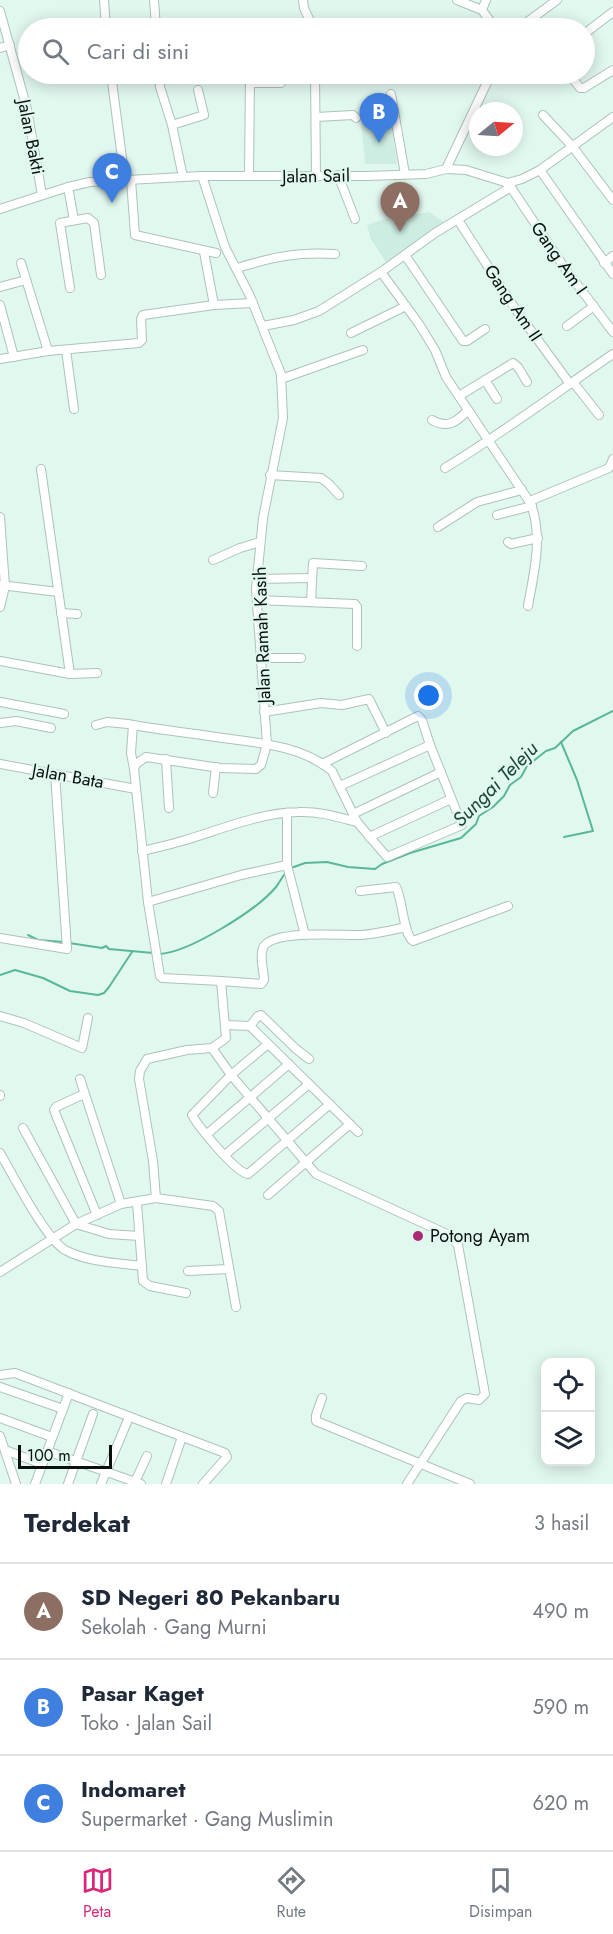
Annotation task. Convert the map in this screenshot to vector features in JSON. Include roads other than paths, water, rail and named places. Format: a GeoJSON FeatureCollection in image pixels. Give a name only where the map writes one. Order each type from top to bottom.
{"type":"FeatureCollection","features":[{"type":"Feature","properties":{"kind":"street"},"geometry":{"type":"LineString","coordinates":[[104,0],[105,18]]}},
{"type":"Feature","properties":{"kind":"street"},"geometry":{"type":"LineString","coordinates":[[154,0],[155,18]]}},
{"type":"Feature","properties":{"kind":"street"},"geometry":{"type":"LineString","coordinates":[[303,0],[308,18]]}},
{"type":"Feature","properties":{"kind":"street"},"geometry":{"type":"LineString","coordinates":[[457,0],[482,10],[488,18]]}},
{"type":"Feature","properties":{"kind":"street"},"geometry":{"type":"LineString","coordinates":[[482,10],[486,0]]}},
{"type":"Feature","properties":{"kind":"street"},"geometry":{"type":"LineString","coordinates":[[537,18],[557,0]]}},
{"type":"Feature","properties":{"kind":"street","name":"Jalan Bakti"},"geometry":{"type":"LineString","coordinates":[[0,11],[18,75]]}},
{"type":"Feature","properties":{"kind":"street"},"geometry":{"type":"LineString","coordinates":[[595,26],[613,12]]}},
{"type":"Feature","properties":{"kind":"street"},"geometry":{"type":"LineString","coordinates":[[0,48],[10,45]]}},
{"type":"Feature","properties":{"kind":"street"},"geometry":{"type":"LineString","coordinates":[[595,81],[613,70]]}},
{"type":"Feature","properties":{"kind":"street","name":"Jalan Bakti"},"geometry":{"type":"LineString","coordinates":[[21,84],[42,195]]}},
{"type":"Feature","properties":{"kind":"street"},"geometry":{"type":"LineString","coordinates":[[113,84],[135,235],[216,253]]}},
{"type":"Feature","properties":{"kind":"street"},"geometry":{"type":"LineString","coordinates":[[160,84],[172,125],[183,177]]}},
{"type":"Feature","properties":{"kind":"street"},"geometry":{"type":"LineString","coordinates":[[249,176],[250,84]]}},
{"type":"Feature","properties":{"kind":"street"},"geometry":{"type":"LineString","coordinates":[[315,84],[316,176]]}},
{"type":"Feature","properties":{"kind":"street"},"geometry":{"type":"LineString","coordinates":[[446,169],[486,84]]}},
{"type":"Feature","properties":{"kind":"street"},"geometry":{"type":"LineString","coordinates":[[577,84],[580,88],[590,84]]}},
{"type":"Feature","properties":{"kind":"street"},"geometry":{"type":"LineString","coordinates":[[172,125],[204,116],[198,90]]}},
{"type":"Feature","properties":{"kind":"street"},"geometry":{"type":"LineString","coordinates":[[391,94],[405,174]]}},
{"type":"Feature","properties":{"kind":"street"},"geometry":{"type":"LineString","coordinates":[[316,117],[353,115],[356,118]]}},
{"type":"Feature","properties":{"kind":"street"},"geometry":{"type":"LineString","coordinates":[[543,115],[572,146],[613,200]]}},
{"type":"Feature","properties":{"kind":"street"},"geometry":{"type":"LineString","coordinates":[[263,326],[294,320],[319,311],[509,185],[540,170],[613,117]]}},
{"type":"Feature","properties":{"kind":"street","name":"Jalan Sail"},"geometry":{"type":"LineString","coordinates":[[0,209],[90,182],[202,176],[426,174],[446,169],[466,171],[509,185]]}},
{"type":"Feature","properties":{"kind":"street"},"geometry":{"type":"LineString","coordinates":[[540,170],[613,274]]}},
{"type":"Feature","properties":{"kind":"street"},"geometry":{"type":"LineString","coordinates":[[338,175],[355,219]]}},
{"type":"Feature","properties":{"kind":"street","name":"Jalan Ramah Kasih"},"geometry":{"type":"LineString","coordinates":[[202,176],[225,247],[263,326],[281,379],[283,418],[270,475],[257,579],[267,744]]}},
{"type":"Feature","properties":{"kind":"street","name":"Gang Am I"},"geometry":{"type":"LineString","coordinates":[[509,185],[564,267],[613,332]]}},
{"type":"Feature","properties":{"kind":"street"},"geometry":{"type":"LineString","coordinates":[[68,187],[74,220]]}},
{"type":"Feature","properties":{"kind":"street"},"geometry":{"type":"LineString","coordinates":[[70,288],[60,223],[88,218],[94,223],[101,275]]}},
{"type":"Feature","properties":{"kind":"street","name":"Gang Am II"},"geometry":{"type":"LineString","coordinates":[[458,220],[516,310],[599,415]]}},
{"type":"Feature","properties":{"kind":"street"},"geometry":{"type":"LineString","coordinates":[[204,252],[214,305]]}},
{"type":"Feature","properties":{"kind":"street"},"geometry":{"type":"LineString","coordinates":[[237,268],[276,256],[302,253],[335,254]]}},
{"type":"Feature","properties":{"kind":"street"},"geometry":{"type":"LineString","coordinates":[[405,255],[463,341],[467,341],[485,328]]}},
{"type":"Feature","properties":{"kind":"street"},"geometry":{"type":"LineString","coordinates":[[604,263],[613,256]]}},
{"type":"Feature","properties":{"kind":"street"},"geometry":{"type":"LineString","coordinates":[[21,263],[48,351]]}},
{"type":"Feature","properties":{"kind":"street"},"geometry":{"type":"LineString","coordinates":[[381,272],[435,350],[446,377],[531,503],[536,516],[538,549],[528,606]]}},
{"type":"Feature","properties":{"kind":"street"},"geometry":{"type":"LineString","coordinates":[[0,287],[26,280]]}},
{"type":"Feature","properties":{"kind":"street"},"geometry":{"type":"LineString","coordinates":[[0,359],[48,351],[139,343],[142,340],[141,319],[143,315],[214,305],[253,303]]}},
{"type":"Feature","properties":{"kind":"street"},"geometry":{"type":"LineString","coordinates":[[0,305],[14,357]]}},
{"type":"Feature","properties":{"kind":"street"},"geometry":{"type":"LineString","coordinates":[[351,333],[406,306]]}},
{"type":"Feature","properties":{"kind":"street"},"geometry":{"type":"LineString","coordinates":[[567,326],[594,306]]}},
{"type":"Feature","properties":{"kind":"street"},"geometry":{"type":"LineString","coordinates":[[66,350],[74,409]]}},
{"type":"Feature","properties":{"kind":"street"},"geometry":{"type":"LineString","coordinates":[[281,379],[363,350]]}},
{"type":"Feature","properties":{"kind":"street"},"geometry":{"type":"LineString","coordinates":[[445,468],[547,402],[613,354]]}},
{"type":"Feature","properties":{"kind":"street"},"geometry":{"type":"LineString","coordinates":[[459,396],[513,363],[528,382]]}},
{"type":"Feature","properties":{"kind":"street"},"geometry":{"type":"LineString","coordinates":[[485,380],[497,399]]}},
{"type":"Feature","properties":{"kind":"street"},"geometry":{"type":"LineString","coordinates":[[432,420],[442,425],[449,425],[468,410]]}},
{"type":"Feature","properties":{"kind":"street"},"geometry":{"type":"LineString","coordinates":[[497,515],[531,503],[609,468],[613,459]]}},
{"type":"Feature","properties":{"kind":"street"},"geometry":{"type":"LineString","coordinates":[[41,469],[70,674]]}},
{"type":"Feature","properties":{"kind":"street"},"geometry":{"type":"LineString","coordinates":[[270,475],[321,478],[339,495]]}},
{"type":"Feature","properties":{"kind":"street"},"geometry":{"type":"LineString","coordinates":[[438,527],[477,502],[522,490]]}},
{"type":"Feature","properties":{"kind":"street"},"geometry":{"type":"LineString","coordinates":[[0,517],[2,586],[0,607]]}},
{"type":"Feature","properties":{"kind":"street"},"geometry":{"type":"LineString","coordinates":[[508,542],[511,544],[537,538]]}},
{"type":"Feature","properties":{"kind":"street"},"geometry":{"type":"LineString","coordinates":[[213,560],[260,542]]}},
{"type":"Feature","properties":{"kind":"street"},"geometry":{"type":"LineString","coordinates":[[311,602],[312,565],[315,562],[362,566]]}},
{"type":"Feature","properties":{"kind":"street"},"geometry":{"type":"LineString","coordinates":[[257,579],[312,578]]}},
{"type":"Feature","properties":{"kind":"street"},"geometry":{"type":"LineString","coordinates":[[2,586],[58,592]]}},
{"type":"Feature","properties":{"kind":"street"},"geometry":{"type":"LineString","coordinates":[[257,600],[356,605],[357,646]]}},
{"type":"Feature","properties":{"kind":"street"},"geometry":{"type":"LineString","coordinates":[[61,613],[77,614]]}},
{"type":"Feature","properties":{"kind":"street"},"geometry":{"type":"LineString","coordinates":[[260,658],[301,658]]}},
{"type":"Feature","properties":{"kind":"street"},"geometry":{"type":"LineString","coordinates":[[0,661],[70,674],[98,673]]}},
{"type":"Feature","properties":{"kind":"street"},"geometry":{"type":"LineString","coordinates":[[264,712],[321,703],[352,703],[369,699],[386,733]]}},
{"type":"Feature","properties":{"kind":"street"},"geometry":{"type":"LineString","coordinates":[[0,702],[64,714]]}},
{"type":"Feature","properties":{"kind":"street"},"geometry":{"type":"LineString","coordinates":[[96,725],[106,722],[133,725],[267,744],[296,752],[332,771],[355,818],[383,854],[390,857],[462,825],[420,717],[322,764]]}},
{"type":"Feature","properties":{"kind":"street"},"geometry":{"type":"LineString","coordinates":[[0,723],[16,721],[51,728]]}},
{"type":"Feature","properties":{"kind":"street"},"geometry":{"type":"LineString","coordinates":[[133,725],[131,753],[142,851],[153,942],[162,978],[261,984],[264,980],[261,960],[263,947],[272,939],[305,935],[363,935],[406,927]]}},
{"type":"Feature","properties":{"kind":"street"},"geometry":{"type":"LineString","coordinates":[[134,769],[136,764],[146,757],[216,767],[256,769],[261,765],[267,744]]}},
{"type":"Feature","properties":{"kind":"street"},"geometry":{"type":"LineString","coordinates":[[340,786],[430,745]]}},
{"type":"Feature","properties":{"kind":"street"},"geometry":{"type":"LineString","coordinates":[[166,759],[169,808]]}},
{"type":"Feature","properties":{"kind":"street","name":"Jalan Bata"},"geometry":{"type":"LineString","coordinates":[[0,764],[136,789]]}},
{"type":"Feature","properties":{"kind":"street"},"geometry":{"type":"LineString","coordinates":[[213,794],[216,767]]}},
{"type":"Feature","properties":{"kind":"street"},"geometry":{"type":"LineString","coordinates":[[142,851],[183,841],[231,825],[287,813],[330,814],[355,818],[441,772]]}},
{"type":"Feature","properties":{"kind":"street"},"geometry":{"type":"LineString","coordinates":[[0,938],[65,950],[67,948],[55,774]]}},
{"type":"Feature","properties":{"kind":"street"},"geometry":{"type":"LineString","coordinates":[[369,837],[451,799]]}},
{"type":"Feature","properties":{"kind":"street"},"geometry":{"type":"LineString","coordinates":[[287,813],[288,869],[305,935]]}},
{"type":"Feature","properties":{"kind":"street"},"geometry":{"type":"LineString","coordinates":[[148,902],[241,875],[288,869]]}},
{"type":"Feature","properties":{"kind":"street"},"geometry":{"type":"LineString","coordinates":[[360,891],[396,887],[406,927],[410,939],[414,941],[508,906]]}},
{"type":"Feature","properties":{"kind":"street"},"geometry":{"type":"LineString","coordinates":[[221,981],[226,1038]]}},
{"type":"Feature","properties":{"kind":"street"},"geometry":{"type":"LineString","coordinates":[[156,1198],[153,1161],[139,1079],[140,1071],[147,1059],[187,1050],[212,1048],[261,1015],[309,1059]]}},
{"type":"Feature","properties":{"kind":"street"},"geometry":{"type":"LineString","coordinates":[[0,1016],[24,1023],[82,1048],[88,1018]]}},
{"type":"Feature","properties":{"kind":"street"},"geometry":{"type":"LineString","coordinates":[[226,1024],[246,1026],[268,1044],[358,1132]]}},
{"type":"Feature","properties":{"kind":"street"},"geometry":{"type":"LineString","coordinates":[[268,1044],[231,1075],[192,1115],[243,1173],[248,1174],[330,1104]]}},
{"type":"Feature","properties":{"kind":"street"},"geometry":{"type":"LineString","coordinates":[[212,1048],[231,1075],[316,1174],[449,1235],[458,1245],[486,1394],[479,1400],[467,1398],[461,1401],[409,1483]]}},
{"type":"Feature","properties":{"kind":"street"},"geometry":{"type":"LineString","coordinates":[[207,1134],[289,1064]]}},
{"type":"Feature","properties":{"kind":"street"},"geometry":{"type":"LineString","coordinates":[[80,1079],[121,1204]]}},
{"type":"Feature","properties":{"kind":"street"},"geometry":{"type":"LineString","coordinates":[[225,1155],[309,1084]]}},
{"type":"Feature","properties":{"kind":"street"},"geometry":{"type":"LineString","coordinates":[[84,1094],[54,1110],[97,1215]]}},
{"type":"Feature","properties":{"kind":"street"},"geometry":{"type":"LineString","coordinates":[[268,1195],[350,1124]]}},
{"type":"Feature","properties":{"kind":"street"},"geometry":{"type":"LineString","coordinates":[[23,1128],[76,1224],[109,1234],[139,1236]]}},
{"type":"Feature","properties":{"kind":"street"},"geometry":{"type":"LineString","coordinates":[[0,1154],[51,1239],[65,1250],[82,1256],[104,1262],[142,1266]]}},
{"type":"Feature","properties":{"kind":"street"},"geometry":{"type":"LineString","coordinates":[[0,1272],[76,1224],[121,1204],[156,1198],[216,1207],[219,1211],[236,1307]]}},
{"type":"Feature","properties":{"kind":"street"},"geometry":{"type":"LineString","coordinates":[[137,1203],[143,1281],[150,1286],[186,1293]]}},
{"type":"Feature","properties":{"kind":"street"},"geometry":{"type":"LineString","coordinates":[[188,1270],[229,1269]]}},
{"type":"Feature","properties":{"kind":"street"},"geometry":{"type":"LineString","coordinates":[[0,1375],[15,1373],[227,1455],[203,1484]]}},
{"type":"Feature","properties":{"kind":"street"},"geometry":{"type":"LineString","coordinates":[[0,1387],[63,1409]]}},
{"type":"Feature","properties":{"kind":"street"},"geometry":{"type":"LineString","coordinates":[[35,1484],[69,1393]]}},
{"type":"Feature","properties":{"kind":"street"},"geometry":{"type":"LineString","coordinates":[[322,1398],[315,1415],[316,1421],[470,1484]]}},
{"type":"Feature","properties":{"kind":"street"},"geometry":{"type":"LineString","coordinates":[[68,1484],[93,1414]]}},
{"type":"Feature","properties":{"kind":"street"},"geometry":{"type":"LineString","coordinates":[[0,1418],[52,1437]]}},
{"type":"Feature","properties":{"kind":"street"},"geometry":{"type":"LineString","coordinates":[[101,1484],[127,1422]]}},
{"type":"Feature","properties":{"kind":"street"},"geometry":{"type":"LineString","coordinates":[[0,1436],[16,1484]]}},
{"type":"Feature","properties":{"kind":"street"},"geometry":{"type":"LineString","coordinates":[[166,1484],[182,1437]]}},
{"type":"Feature","properties":{"kind":"street"},"geometry":{"type":"LineString","coordinates":[[5,1450],[42,1464]]}},
{"type":"Feature","properties":{"kind":"street"},"geometry":{"type":"LineString","coordinates":[[47,1451],[136,1483],[147,1456]]}},
{"type":"Feature","properties":{"kind":"waterway","name":"Sungai Teleju"},"geometry":{"type":"LineString","coordinates":[[291,868],[305,863],[327,862],[348,867],[375,869],[410,853],[461,838],[476,824],[479,816],[504,796],[510,785],[521,777],[527,766],[546,751],[555,748],[573,731],[613,711]]}},
{"type":"Feature","properties":{"kind":"waterway"},"geometry":{"type":"LineString","coordinates":[[561,742],[577,780],[593,831],[564,837]]}},
{"type":"Feature","properties":{"kind":"waterway","name":"Sungai Teleju"},"geometry":{"type":"LineString","coordinates":[[159,954],[187,946],[221,929],[267,896],[287,872]]}},
{"type":"Feature","properties":{"kind":"waterway","name":"Sungai Teleju"},"geometry":{"type":"LineString","coordinates":[[28,935],[38,940],[63,942]]}},
{"type":"Feature","properties":{"kind":"waterway","name":"Sungai Teleju"},"geometry":{"type":"LineString","coordinates":[[69,943],[153,953]]}},
{"type":"Feature","properties":{"kind":"waterway","name":"Sungai Teleju"},"geometry":{"type":"LineString","coordinates":[[0,975],[15,970],[43,978],[70,991],[98,995],[104,993],[109,987],[132,952]]}},
{"type":"Feature","properties":{"kind":"place","name":"Pasar Kaget"},"geometry":{"type":"Point","coordinates":[379,143]}},
{"type":"Feature","properties":{"kind":"place","name":"Indomaret"},"geometry":{"type":"Point","coordinates":[112,203]}},
{"type":"Feature","properties":{"kind":"place","name":"SD Negeri 80 Pekanbaru"},"geometry":{"type":"Point","coordinates":[400,232]}},
{"type":"Feature","properties":{"kind":"place","name":"Potong Ayam"},"geometry":{"type":"Point","coordinates":[418,1236]}}]}
